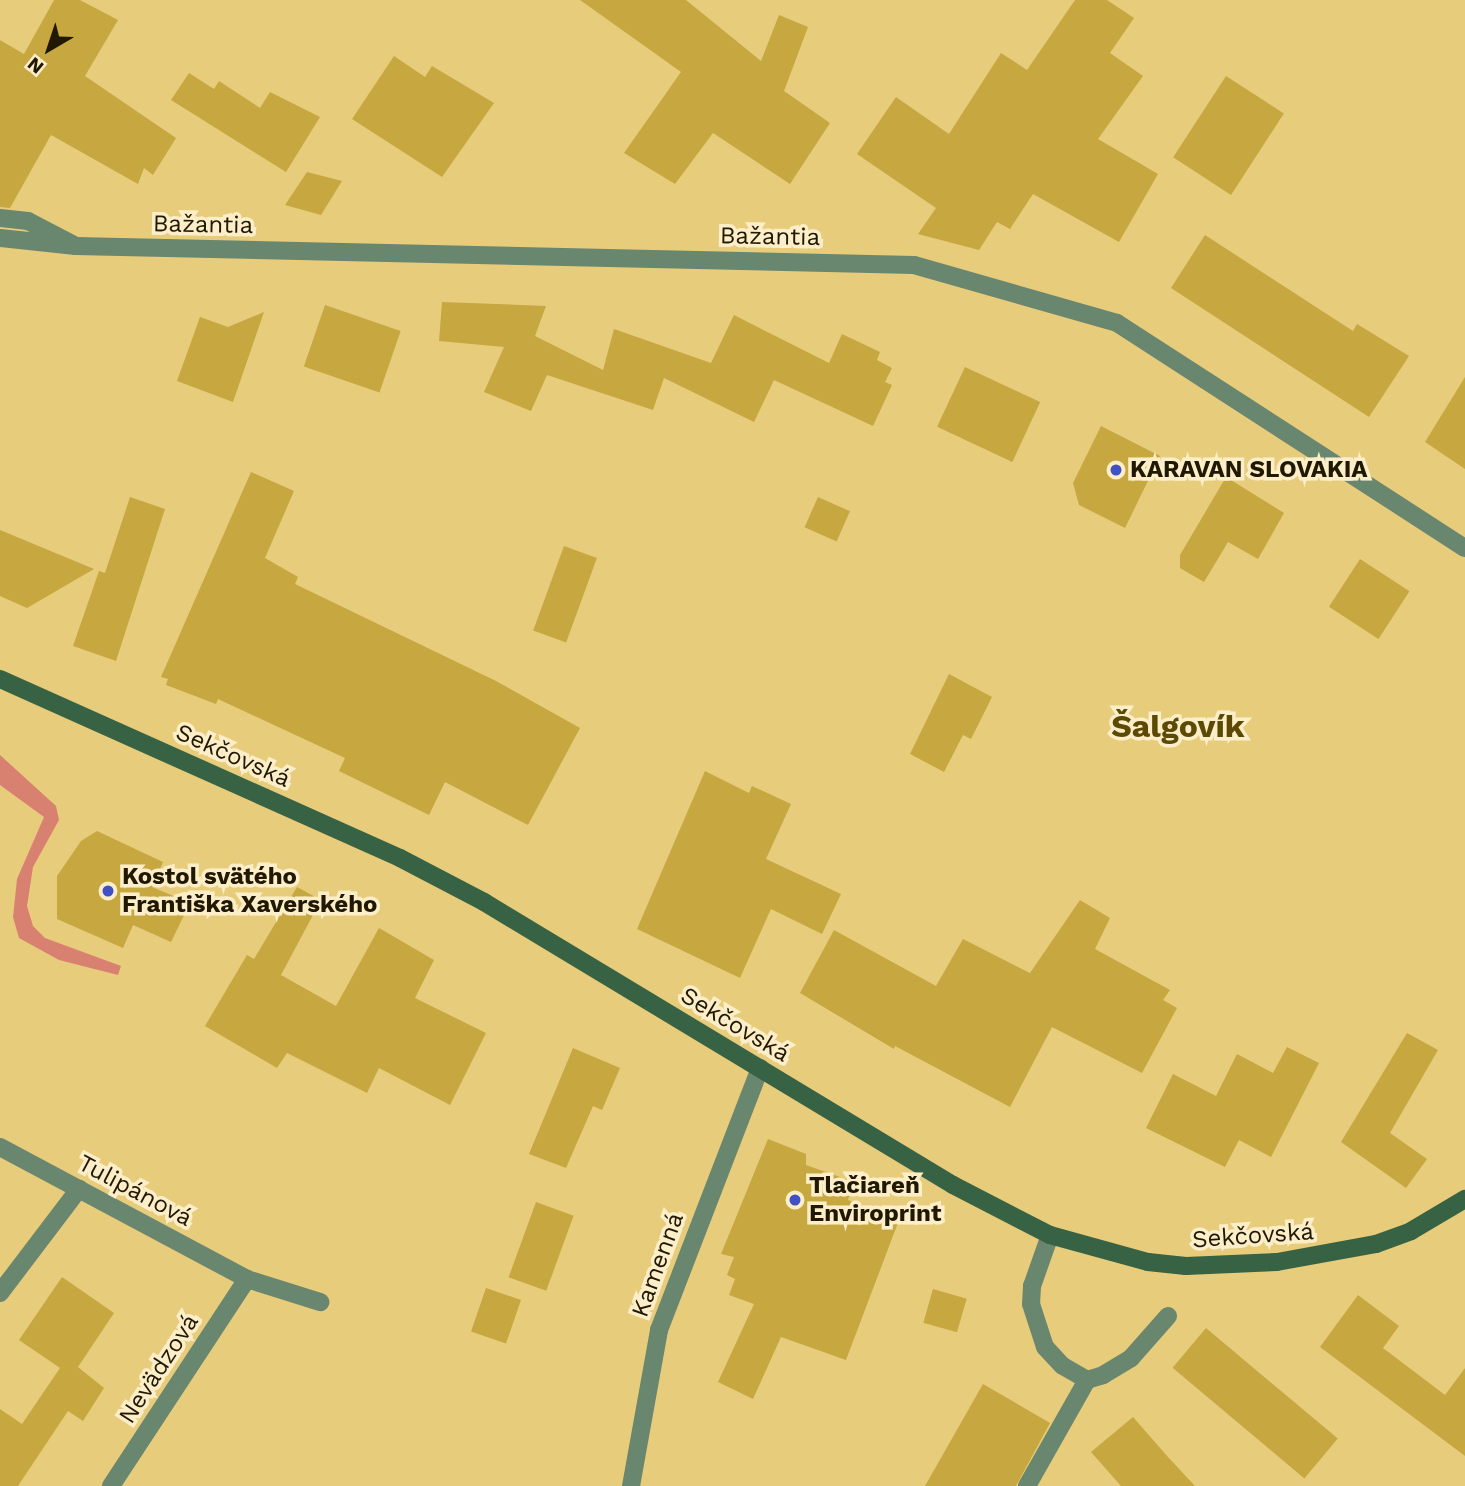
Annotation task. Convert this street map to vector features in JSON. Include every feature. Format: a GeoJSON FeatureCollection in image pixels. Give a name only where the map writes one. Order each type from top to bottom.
{"type":"FeatureCollection","features":[{"type":"Feature","properties":{"kind":"street"},"geometry":{"type":"LineString","coordinates":[[0,218],[28,221],[76,246]]}},
{"type":"Feature","properties":{"kind":"street","name":"Bažantia"},"geometry":{"type":"LineString","coordinates":[[0,238],[76,246],[914,265],[1117,323],[1465,548]]}},
{"type":"Feature","properties":{"kind":"street","name":"Sekčovská"},"geometry":{"type":"LineString","coordinates":[[0,679],[400,858],[484,902],[953,1185],[1049,1235],[1147,1262],[1186,1266],[1277,1262],[1376,1244],[1411,1231],[1465,1199]]}},
{"type":"Feature","properties":{"kind":"street","name":"Kamenná"},"geometry":{"type":"LineString","coordinates":[[631,1486],[659,1330],[760,1069]]}},
{"type":"Feature","properties":{"kind":"street","name":"Tulipánová"},"geometry":{"type":"LineString","coordinates":[[0,1147],[247,1279],[320,1302]]}},
{"type":"Feature","properties":{"kind":"street"},"geometry":{"type":"LineString","coordinates":[[0,1293],[79,1189]]}},
{"type":"Feature","properties":{"kind":"street"},"geometry":{"type":"LineString","coordinates":[[1049,1235],[1032,1286],[1034,1323],[1045,1347],[1063,1366],[1087,1380]]}},
{"type":"Feature","properties":{"kind":"street","name":"Nevädzová"},"geometry":{"type":"LineString","coordinates":[[111,1486],[247,1279]]}},
{"type":"Feature","properties":{"kind":"street"},"geometry":{"type":"LineString","coordinates":[[1027,1486],[1087,1380],[1131,1358],[1168,1316]]}},
{"type":"Feature","properties":{"kind":"shaded area"},"geometry":{"type":"Polygon","coordinates":[[[0,755],[56,806],[59,820],[33,867],[27,906],[33,926],[45,938],[121,966],[118,975],[59,960],[19,938],[13,917],[17,879],[44,817],[0,785],[0,755]]]}},
{"type":"Feature","properties":{"kind":"building"},"geometry":{"type":"Polygon","coordinates":[[[54,0],[80,0],[118,20],[85,76],[176,138],[153,175],[144,168],[138,184],[51,135],[10,208],[0,207],[0,40],[24,54],[54,0]]]}},
{"type":"Feature","properties":{"kind":"building"},"geometry":{"type":"Polygon","coordinates":[[[580,0],[686,0],[761,61],[779,15],[808,27],[784,91],[830,123],[790,184],[713,133],[675,184],[624,153],[681,72],[580,0]]]}},
{"type":"Feature","properties":{"kind":"building"},"geometry":{"type":"Polygon","coordinates":[[[1075,0],[1107,0],[1134,18],[1110,53],[1143,76],[1098,139],[1158,174],[1119,242],[1033,194],[1010,229],[997,222],[979,250],[918,234],[936,208],[857,154],[896,97],[949,134],[1001,53],[1027,70],[1075,0]]]}},
{"type":"Feature","properties":{"kind":"building"},"geometry":{"type":"Polygon","coordinates":[[[394,56],[425,77],[432,66],[494,103],[442,177],[352,119],[394,56]]]}},
{"type":"Feature","properties":{"kind":"building"},"geometry":{"type":"Polygon","coordinates":[[[189,73],[214,89],[219,81],[260,108],[270,92],[320,117],[286,172],[171,100],[189,73]]]}},
{"type":"Feature","properties":{"kind":"building"},"geometry":{"type":"Polygon","coordinates":[[[1226,76],[1284,114],[1231,195],[1173,157],[1226,76]]]}},
{"type":"Feature","properties":{"kind":"building"},"geometry":{"type":"Polygon","coordinates":[[[307,172],[342,181],[321,215],[285,205],[307,172]]]}},
{"type":"Feature","properties":{"kind":"building"},"geometry":{"type":"Polygon","coordinates":[[[1205,235],[1353,331],[1357,324],[1409,356],[1369,417],[1171,288],[1205,235]]]}},
{"type":"Feature","properties":{"kind":"building"},"geometry":{"type":"Polygon","coordinates":[[[442,302],[546,306],[535,336],[603,370],[614,329],[711,363],[734,315],[829,363],[842,334],[880,352],[877,360],[892,368],[885,382],[892,385],[873,426],[774,380],[754,422],[664,378],[653,410],[547,375],[531,411],[484,392],[504,347],[439,341],[442,302]]]}},
{"type":"Feature","properties":{"kind":"building"},"geometry":{"type":"Polygon","coordinates":[[[325,305],[401,331],[379,393],[304,366],[325,305]]]}},
{"type":"Feature","properties":{"kind":"building"},"geometry":{"type":"Polygon","coordinates":[[[264,312],[233,402],[177,381],[200,317],[228,327],[264,312]]]}},
{"type":"Feature","properties":{"kind":"building"},"geometry":{"type":"Polygon","coordinates":[[[965,367],[1040,402],[1012,462],[937,427],[965,367]]]}},
{"type":"Feature","properties":{"kind":"building"},"geometry":{"type":"Polygon","coordinates":[[[1465,377],[1465,469],[1425,442],[1465,377]]]}},
{"type":"Feature","properties":{"kind":"building","name":"KARAVAN SLOVAKIA"},"geometry":{"type":"Polygon","coordinates":[[[1101,426],[1160,456],[1125,528],[1079,505],[1073,483],[1101,426]]]}},
{"type":"Feature","properties":{"kind":"building"},"geometry":{"type":"Polygon","coordinates":[[[251,472],[294,491],[265,558],[298,577],[295,584],[496,681],[580,728],[528,825],[445,782],[429,815],[339,771],[345,758],[218,699],[216,704],[166,685],[168,679],[161,677],[251,472]]]}},
{"type":"Feature","properties":{"kind":"building"},"geometry":{"type":"Polygon","coordinates":[[[1226,477],[1284,513],[1258,559],[1228,542],[1204,582],[1180,568],[1180,555],[1226,477]]]}},
{"type":"Feature","properties":{"kind":"building"},"geometry":{"type":"Polygon","coordinates":[[[130,497],[165,509],[116,661],[73,646],[99,571],[105,573],[130,497]]]}},
{"type":"Feature","properties":{"kind":"building"},"geometry":{"type":"Polygon","coordinates":[[[818,497],[850,511],[837,541],[805,527],[818,497]]]}},
{"type":"Feature","properties":{"kind":"building"},"geometry":{"type":"Polygon","coordinates":[[[0,530],[94,569],[27,608],[0,596],[0,530]]]}},
{"type":"Feature","properties":{"kind":"building"},"geometry":{"type":"Polygon","coordinates":[[[564,546],[597,558],[566,643],[533,631],[564,546]]]}},
{"type":"Feature","properties":{"kind":"building"},"geometry":{"type":"Polygon","coordinates":[[[1360,559],[1409,591],[1378,639],[1329,607],[1360,559]]]}},
{"type":"Feature","properties":{"kind":"building"},"geometry":{"type":"Polygon","coordinates":[[[949,674],[992,697],[971,739],[963,735],[944,772],[910,754],[949,674]]]}},
{"type":"Feature","properties":{"kind":"building"},"geometry":{"type":"Polygon","coordinates":[[[705,771],[749,793],[752,786],[791,804],[766,859],[841,894],[822,934],[771,909],[740,978],[637,929],[705,771]]]}},
{"type":"Feature","properties":{"kind":"building","name":"Kostol svätého Františka Xaverského"},"geometry":{"type":"Polygon","coordinates":[[[97,831],[163,862],[152,887],[190,903],[171,942],[133,925],[123,948],[57,919],[57,876],[81,841],[97,831]]]}},
{"type":"Feature","properties":{"kind":"building"},"geometry":{"type":"Polygon","coordinates":[[[297,887],[321,900],[281,975],[336,1006],[379,928],[434,960],[415,998],[486,1033],[450,1105],[379,1068],[367,1093],[287,1053],[277,1068],[205,1026],[247,955],[254,959],[297,887]]]}},
{"type":"Feature","properties":{"kind":"building"},"geometry":{"type":"Polygon","coordinates":[[[1080,900],[1110,918],[1095,949],[1170,990],[1163,1000],[1177,1008],[1142,1073],[1052,1027],[1010,1107],[895,1046],[894,1049],[800,993],[834,930],[936,986],[963,939],[1030,973],[1080,900]]]}},
{"type":"Feature","properties":{"kind":"building"},"geometry":{"type":"Polygon","coordinates":[[[1407,1033],[1438,1050],[1390,1133],[1427,1159],[1406,1188],[1341,1142],[1407,1033]]]}},
{"type":"Feature","properties":{"kind":"building"},"geometry":{"type":"Polygon","coordinates":[[[1287,1047],[1319,1063],[1271,1157],[1239,1140],[1225,1167],[1146,1128],[1173,1074],[1216,1096],[1237,1054],[1273,1073],[1287,1047]]]}},
{"type":"Feature","properties":{"kind":"building"},"geometry":{"type":"Polygon","coordinates":[[[573,1048],[620,1068],[602,1110],[593,1106],[566,1168],[529,1154],[573,1048]]]}},
{"type":"Feature","properties":{"kind":"building"},"geometry":{"type":"Polygon","coordinates":[[[768,1139],[806,1154],[806,1165],[854,1182],[848,1200],[899,1220],[846,1360],[781,1337],[753,1399],[718,1382],[754,1304],[729,1295],[735,1279],[727,1275],[734,1257],[721,1254],[768,1139]]]}},
{"type":"Feature","properties":{"kind":"building"},"geometry":{"type":"Polygon","coordinates":[[[536,1202],[574,1216],[546,1291],[509,1277],[536,1202]]]}},
{"type":"Feature","properties":{"kind":"building"},"geometry":{"type":"Polygon","coordinates":[[[62,1277],[114,1313],[78,1367],[104,1388],[83,1421],[68,1411],[18,1486],[0,1486],[0,1409],[22,1424],[60,1368],[19,1340],[62,1277]]]}},
{"type":"Feature","properties":{"kind":"building"},"geometry":{"type":"Polygon","coordinates":[[[486,1288],[521,1300],[506,1344],[471,1331],[486,1288]]]}},
{"type":"Feature","properties":{"kind":"building"},"geometry":{"type":"Polygon","coordinates":[[[933,1289],[967,1299],[957,1332],[923,1323],[933,1289]]]}},
{"type":"Feature","properties":{"kind":"building"},"geometry":{"type":"Polygon","coordinates":[[[1358,1295],[1399,1326],[1383,1348],[1445,1395],[1465,1368],[1465,1456],[1320,1347],[1358,1295]]]}},
{"type":"Feature","properties":{"kind":"building"},"geometry":{"type":"Polygon","coordinates":[[[1206,1328],[1338,1439],[1304,1478],[1173,1368],[1206,1328]]]}},
{"type":"Feature","properties":{"kind":"building"},"geometry":{"type":"Polygon","coordinates":[[[983,1384],[1050,1423],[1016,1486],[925,1486],[983,1384]]]}},
{"type":"Feature","properties":{"kind":"building"},"geometry":{"type":"Polygon","coordinates":[[[1133,1417],[1195,1486],[1121,1486],[1091,1452],[1133,1417]]]}},
{"type":"Feature","properties":{"kind":"place","name":"KARAVAN SLOVAKIA"},"geometry":{"type":"Point","coordinates":[1116,470]}},
{"type":"Feature","properties":{"kind":"place","name":"Kostol svätého Františka Xaverského"},"geometry":{"type":"Point","coordinates":[108,891]}},
{"type":"Feature","properties":{"kind":"place","name":"Tlačiareň Enviroprint"},"geometry":{"type":"Point","coordinates":[795,1200]}},
{"type":"Feature","properties":{"kind":"district","name":"Šalgovík"},"geometry":{"type":"Point","coordinates":[1178,726]}}]}
